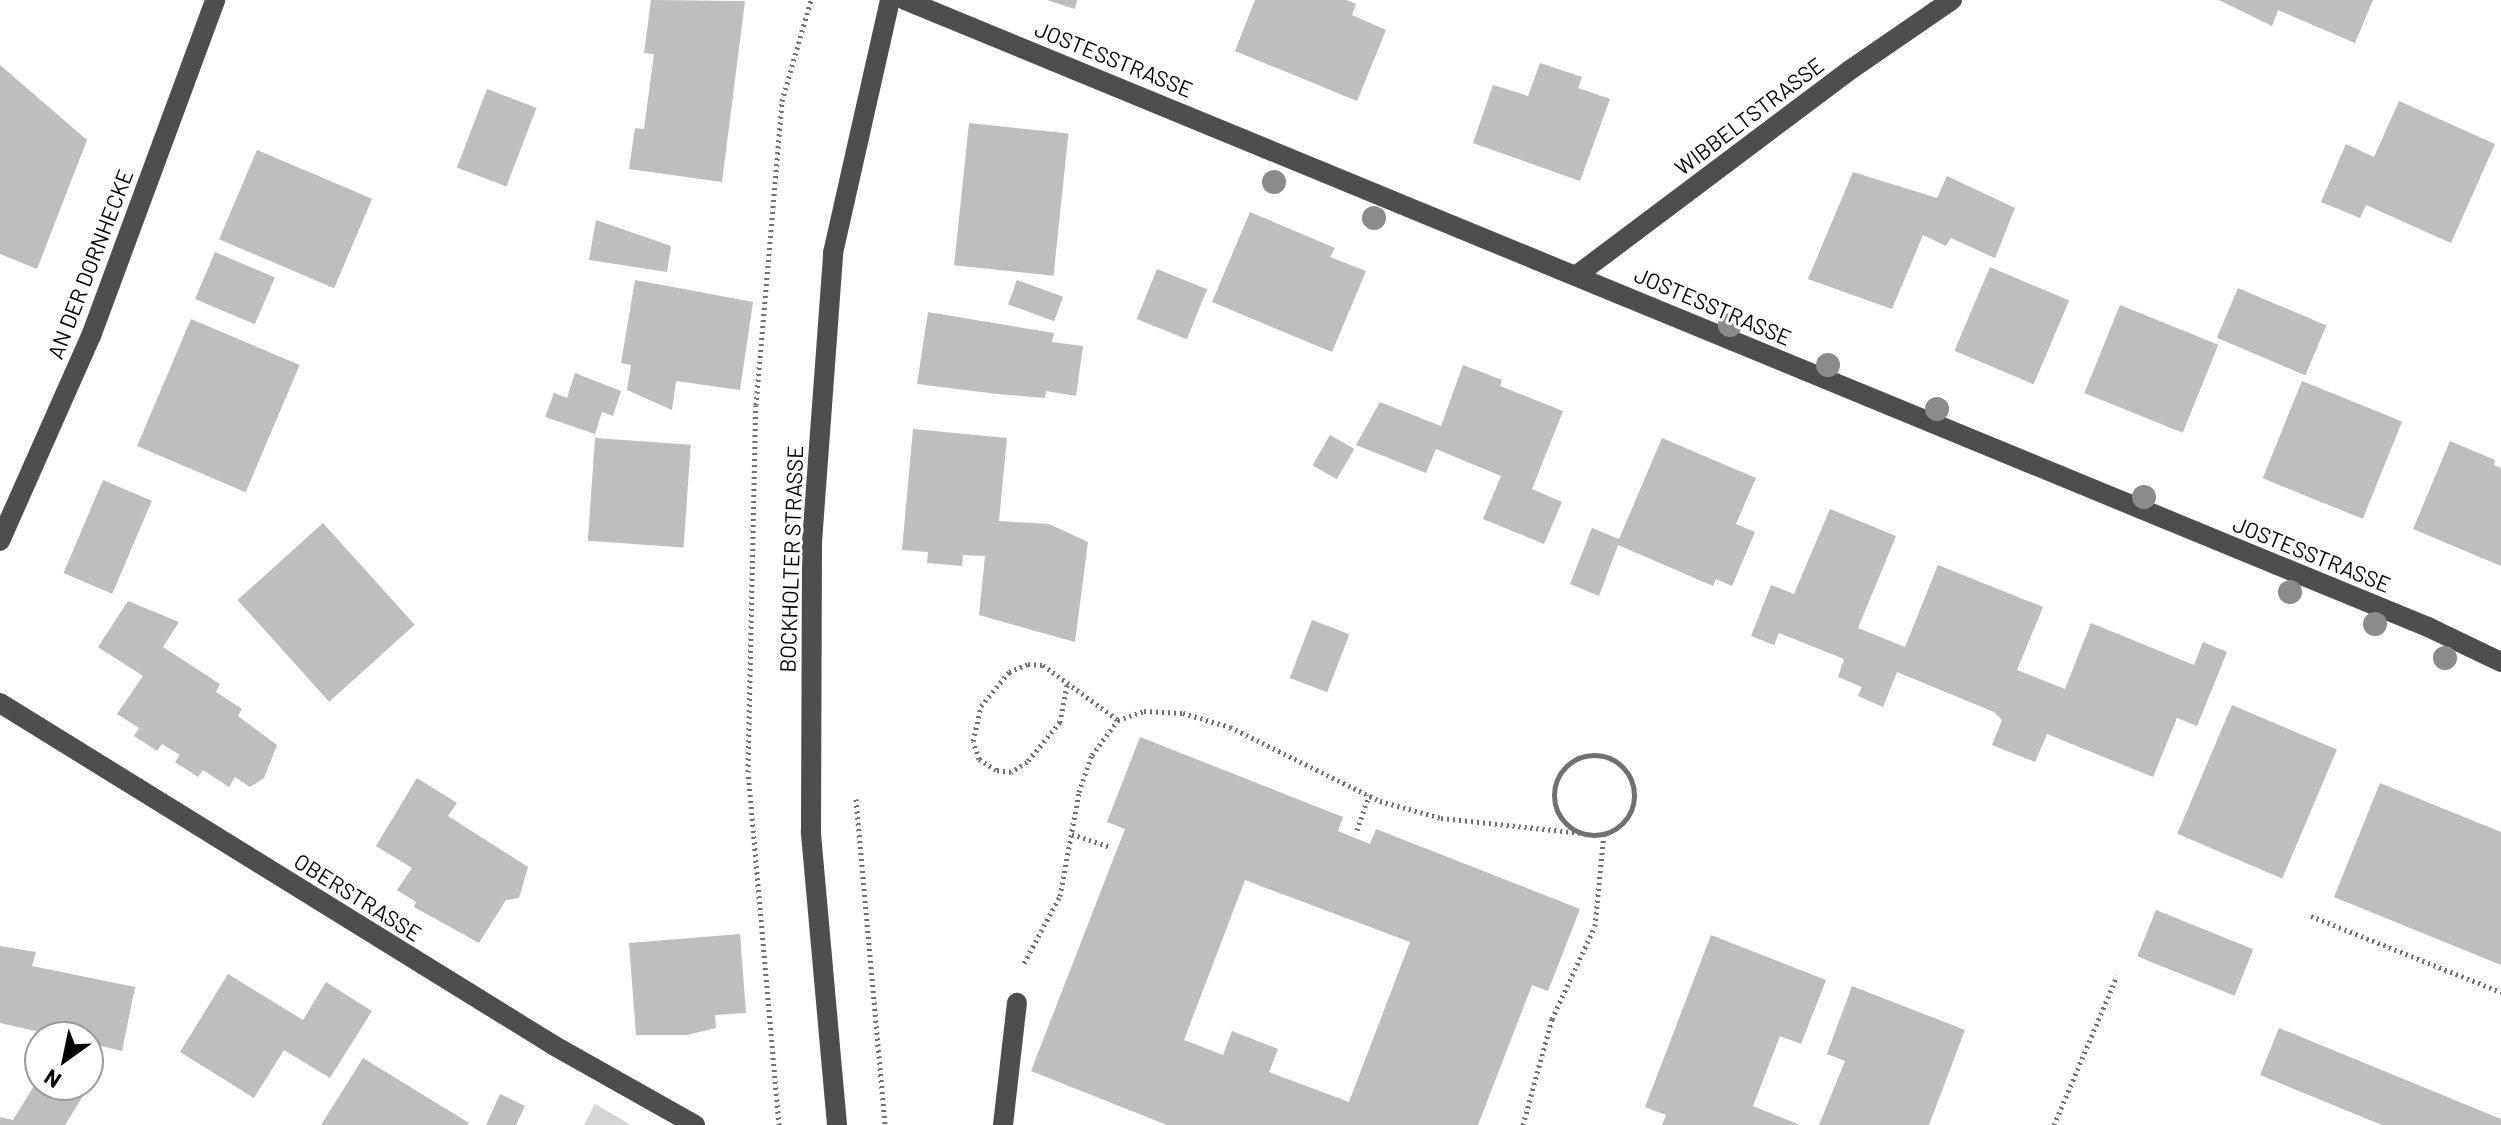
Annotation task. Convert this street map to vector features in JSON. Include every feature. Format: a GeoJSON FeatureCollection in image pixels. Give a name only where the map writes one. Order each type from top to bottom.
{"type":"FeatureCollection","features":[{"type":"Feature","properties":{"kind":"street","name":"AN DER DORNHECKE"},"geometry":{"type":"LineString","coordinates":[[0,541],[91,336],[215,0]]}},
{"type":"Feature","properties":{"kind":"street","name":"BOCKHOLTER STRASSE"},"geometry":{"type":"LineString","coordinates":[[837,1125],[811,831],[812,542],[833,253],[890,0]]}},
{"type":"Feature","properties":{"kind":"street","name":"JOSTESSTRASSE"},"geometry":{"type":"LineString","coordinates":[[905,0],[2428,627],[2501,662]]}},
{"type":"Feature","properties":{"kind":"street","name":"WIBBELTSTRASSE"},"geometry":{"type":"LineString","coordinates":[[1577,275],[1850,70],[1952,0]]}},
{"type":"Feature","properties":{"kind":"street","name":"OBERSTRASSE"},"geometry":{"type":"LineString","coordinates":[[0,703],[553,1045],[695,1125]]}},
{"type":"Feature","properties":{"kind":"street"},"geometry":{"type":"LineString","coordinates":[[1003,1125],[1017,1003]]}},
{"type":"Feature","properties":{"kind":"path"},"geometry":{"type":"LineString","coordinates":[[779,1125],[748,772],[756,405],[782,101],[811,0]]}},
{"type":"Feature","properties":{"kind":"path"},"geometry":{"type":"LineString","coordinates":[[1067,685],[1060,722],[1027,762],[1011,772],[996,770],[979,759],[975,721],[1009,672],[1028,664],[1043,665],[1118,720]]}},
{"type":"Feature","properties":{"kind":"path"},"geometry":{"type":"LineString","coordinates":[[1017,1003],[1028,951],[1060,896],[1092,755],[1118,720],[1144,711],[1183,713],[1271,744],[1369,795],[1441,818],[1582,833],[1604,833],[1629,813],[1634,789],[1630,776],[1612,759],[1586,755],[1564,768],[1554,790],[1559,815],[1582,833]]}},
{"type":"Feature","properties":{"kind":"path"},"geometry":{"type":"LineString","coordinates":[[855,792],[885,1125]]}},
{"type":"Feature","properties":{"kind":"path"},"geometry":{"type":"LineString","coordinates":[[1357,830],[1369,795]]}},
{"type":"Feature","properties":{"kind":"path"},"geometry":{"type":"LineString","coordinates":[[1523,1125],[1552,1019],[1595,926],[1604,833]]}},
{"type":"Feature","properties":{"kind":"path"},"geometry":{"type":"LineString","coordinates":[[1072,834],[1110,847]]}},
{"type":"Feature","properties":{"kind":"path"},"geometry":{"type":"LineString","coordinates":[[2311,916],[2501,992]]}},
{"type":"Feature","properties":{"kind":"path"},"geometry":{"type":"LineString","coordinates":[[2054,1125],[2117,976]]}},
{"type":"Feature","properties":{"kind":"shaded area"},"geometry":{"type":"Polygon","coordinates":[[[595,1104],[631,1125],[584,1125],[595,1104]]]}},
{"type":"Feature","properties":{"kind":"building"},"geometry":{"type":"Polygon","coordinates":[[[651,0],[745,1],[722,182],[629,169],[635,128],[644,129],[654,54],[644,53],[651,0]]]}},
{"type":"Feature","properties":{"kind":"building"},"geometry":{"type":"Polygon","coordinates":[[[1047,0],[1077,0],[1075,9],[1047,0]]]}},
{"type":"Feature","properties":{"kind":"building"},"geometry":{"type":"Polygon","coordinates":[[[1255,0],[1346,0],[1356,4],[1352,15],[1386,30],[1357,101],[1235,51],[1255,0]]]}},
{"type":"Feature","properties":{"kind":"building"},"geometry":{"type":"Polygon","coordinates":[[[2219,0],[2373,0],[2355,43],[2278,10],[2272,26],[2219,0]]]}},
{"type":"Feature","properties":{"kind":"building"},"geometry":{"type":"Polygon","coordinates":[[[1540,63],[1582,77],[1578,88],[1610,99],[1580,181],[1473,143],[1493,85],[1528,96],[1540,63]]]}},
{"type":"Feature","properties":{"kind":"building"},"geometry":{"type":"Polygon","coordinates":[[[0,65],[87,140],[37,269],[0,254],[0,65]]]}},
{"type":"Feature","properties":{"kind":"building"},"geometry":{"type":"Polygon","coordinates":[[[487,89],[536,108],[506,186],[457,167],[487,89]]]}},
{"type":"Feature","properties":{"kind":"building"},"geometry":{"type":"Polygon","coordinates":[[[2399,101],[2495,144],[2451,243],[2366,205],[2360,218],[2321,202],[2346,144],[2374,157],[2399,101]]]}},
{"type":"Feature","properties":{"kind":"building"},"geometry":{"type":"Polygon","coordinates":[[[969,123],[1068,133],[1054,276],[954,265],[969,123]]]}},
{"type":"Feature","properties":{"kind":"building"},"geometry":{"type":"Polygon","coordinates":[[[257,150],[372,199],[334,288],[219,239],[257,150]]]}},
{"type":"Feature","properties":{"kind":"building"},"geometry":{"type":"Polygon","coordinates":[[[1853,172],[1937,198],[1947,176],[2015,208],[1995,258],[1951,238],[1946,246],[1923,235],[1892,309],[1808,279],[1853,172]]]}},
{"type":"Feature","properties":{"kind":"building"},"geometry":{"type":"Polygon","coordinates":[[[1250,212],[1335,248],[1330,257],[1366,271],[1332,352],[1212,302],[1250,212]]]}},
{"type":"Feature","properties":{"kind":"building"},"geometry":{"type":"Polygon","coordinates":[[[596,220],[671,246],[667,272],[589,260],[596,220]]]}},
{"type":"Feature","properties":{"kind":"building"},"geometry":{"type":"Polygon","coordinates":[[[215,252],[275,277],[255,324],[195,299],[215,252]]]}},
{"type":"Feature","properties":{"kind":"building"},"geometry":{"type":"Polygon","coordinates":[[[1990,267],[2069,301],[2034,384],[1954,351],[1990,267]]]}},
{"type":"Feature","properties":{"kind":"building"},"geometry":{"type":"Polygon","coordinates":[[[1157,269],[1207,289],[1187,339],[1137,319],[1157,269]]]}},
{"type":"Feature","properties":{"kind":"building"},"geometry":{"type":"Polygon","coordinates":[[[635,280],[753,302],[740,390],[676,381],[672,410],[627,390],[631,365],[621,363],[635,280]]]}},
{"type":"Feature","properties":{"kind":"building"},"geometry":{"type":"Polygon","coordinates":[[[1017,280],[1063,297],[1054,321],[1008,304],[1017,280]]]}},
{"type":"Feature","properties":{"kind":"building"},"geometry":{"type":"Polygon","coordinates":[[[2238,288],[2326,326],[2305,375],[2217,338],[2238,288]]]}},
{"type":"Feature","properties":{"kind":"building"},"geometry":{"type":"Polygon","coordinates":[[[2120,305],[2218,345],[2183,433],[2084,393],[2120,305]]]}},
{"type":"Feature","properties":{"kind":"building"},"geometry":{"type":"Polygon","coordinates":[[[928,312],[1054,333],[1052,342],[1083,346],[1076,396],[1046,391],[1045,398],[917,384],[928,312]]]}},
{"type":"Feature","properties":{"kind":"building"},"geometry":{"type":"Polygon","coordinates":[[[191,319],[300,365],[246,492],[137,446],[191,319]]]}},
{"type":"Feature","properties":{"kind":"building"},"geometry":{"type":"Polygon","coordinates":[[[1463,365],[1502,380],[1500,386],[1563,411],[1532,489],[1562,502],[1544,544],[1483,519],[1501,476],[1436,449],[1426,473],[1356,445],[1380,402],[1441,426],[1463,365]]]}},
{"type":"Feature","properties":{"kind":"building"},"geometry":{"type":"Polygon","coordinates":[[[575,373],[621,391],[613,416],[602,412],[595,434],[545,417],[554,393],[567,398],[575,373]]]}},
{"type":"Feature","properties":{"kind":"building"},"geometry":{"type":"Polygon","coordinates":[[[2302,381],[2402,421],[2363,519],[2263,478],[2302,381]]]}},
{"type":"Feature","properties":{"kind":"building"},"geometry":{"type":"Polygon","coordinates":[[[913,429],[1007,438],[999,521],[1049,524],[1088,542],[1075,642],[979,615],[985,556],[963,555],[962,566],[927,563],[928,552],[902,550],[913,429]]]}},
{"type":"Feature","properties":{"kind":"building"},"geometry":{"type":"Polygon","coordinates":[[[1330,435],[1354,449],[1337,479],[1312,465],[1330,435]]]}},
{"type":"Feature","properties":{"kind":"building"},"geometry":{"type":"Polygon","coordinates":[[[595,438],[691,445],[684,547],[588,541],[595,438]]]}},
{"type":"Feature","properties":{"kind":"building"},"geometry":{"type":"Polygon","coordinates":[[[1662,438],[1756,478],[1736,524],[1755,532],[1732,586],[1716,579],[1713,586],[1618,545],[1599,596],[1570,584],[1592,528],[1619,539],[1662,438]]]}},
{"type":"Feature","properties":{"kind":"building"},"geometry":{"type":"Polygon","coordinates":[[[2450,441],[2495,460],[2494,465],[2501,468],[2501,566],[2413,529],[2450,441]]]}},
{"type":"Feature","properties":{"kind":"building"},"geometry":{"type":"Polygon","coordinates":[[[103,480],[152,501],[112,594],[64,573],[103,480]]]}},
{"type":"Feature","properties":{"kind":"building"},"geometry":{"type":"Polygon","coordinates":[[[1830,509],[1896,536],[1858,628],[1905,647],[1938,565],[2043,607],[2017,670],[2065,689],[2091,623],[2194,665],[2203,642],[2227,652],[2197,726],[2177,718],[2153,777],[2047,734],[2035,762],[1992,745],[2002,720],[1994,712],[1897,672],[1883,707],[1858,696],[1862,687],[1838,677],[1844,659],[1779,633],[1774,645],[1751,636],[1771,585],[1794,594],[1830,509]]]}},
{"type":"Feature","properties":{"kind":"building"},"geometry":{"type":"Polygon","coordinates":[[[323,523],[415,625],[329,702],[238,600],[323,523]]]}},
{"type":"Feature","properties":{"kind":"building"},"geometry":{"type":"Polygon","coordinates":[[[128,601],[179,622],[163,647],[220,684],[216,692],[242,709],[238,716],[277,745],[264,778],[250,787],[235,777],[229,787],[203,770],[198,777],[175,762],[180,755],[162,744],[157,751],[134,736],[139,728],[117,714],[143,676],[98,647],[128,601]]]}},
{"type":"Feature","properties":{"kind":"building"},"geometry":{"type":"Polygon","coordinates":[[[1312,620],[1349,634],[1327,692],[1290,678],[1312,620]]]}},
{"type":"Feature","properties":{"kind":"building"},"geometry":{"type":"Polygon","coordinates":[[[2232,705],[2337,750],[2282,878],[2177,834],[2232,705]]]}},
{"type":"Feature","properties":{"kind":"building"},"geometry":{"type":"Polygon","coordinates":[[[1140,737],[1343,817],[1338,831],[1370,844],[1376,829],[1580,909],[1548,991],[1532,985],[1478,1125],[1167,1125],[1031,1071],[1125,829],[1107,822],[1140,737]],[[1245,880],[1184,1040],[1223,1055],[1232,1031],[1278,1049],[1269,1072],[1349,1102],[1410,942],[1245,880]]]}},
{"type":"Feature","properties":{"kind":"building"},"geometry":{"type":"Polygon","coordinates":[[[417,778],[457,803],[448,816],[528,867],[519,898],[506,900],[479,943],[414,907],[416,902],[397,890],[412,868],[376,846],[417,778]]]}},
{"type":"Feature","properties":{"kind":"building"},"geometry":{"type":"Polygon","coordinates":[[[2380,783],[2501,832],[2501,965],[2334,897],[2380,783]]]}},
{"type":"Feature","properties":{"kind":"building"},"geometry":{"type":"Polygon","coordinates":[[[2156,910],[2253,949],[2235,996],[2137,956],[2156,910]]]}},
{"type":"Feature","properties":{"kind":"building"},"geometry":{"type":"Polygon","coordinates":[[[740,934],[746,1013],[715,1015],[716,1028],[687,1035],[636,1035],[629,943],[740,934]]]}},
{"type":"Feature","properties":{"kind":"building"},"geometry":{"type":"Polygon","coordinates":[[[1711,935],[1826,980],[1801,1044],[1780,1036],[1753,1106],[1800,1125],[1662,1125],[1666,1115],[1645,1107],[1711,935]]]}},
{"type":"Feature","properties":{"kind":"building"},"geometry":{"type":"Polygon","coordinates":[[[0,946],[36,952],[32,966],[135,987],[122,1051],[104,1047],[104,1021],[24,1021],[24,1028],[0,1023],[0,946]]]}},
{"type":"Feature","properties":{"kind":"building"},"geometry":{"type":"Polygon","coordinates":[[[228,974],[303,1020],[326,982],[372,1011],[330,1078],[284,1050],[254,1098],[180,1052],[228,974]]]}},
{"type":"Feature","properties":{"kind":"building"},"geometry":{"type":"Polygon","coordinates":[[[1852,986],[1965,1030],[1929,1125],[1819,1125],[1845,1061],[1827,1054],[1852,986]]]}},
{"type":"Feature","properties":{"kind":"building"},"geometry":{"type":"Polygon","coordinates":[[[2279,1028],[2501,1119],[2501,1125],[2382,1125],[2260,1075],[2279,1028]]]}},
{"type":"Feature","properties":{"kind":"building"},"geometry":{"type":"Polygon","coordinates":[[[363,1058],[469,1123],[321,1125],[363,1058]]]}},
{"type":"Feature","properties":{"kind":"building"},"geometry":{"type":"Polygon","coordinates":[[[500,1094],[525,1106],[516,1125],[486,1125],[500,1094]]]}},
{"type":"Feature","properties":{"kind":"building"},"geometry":{"type":"Polygon","coordinates":[[[25,1101],[80,1101],[65,1125],[0,1125],[0,1117],[13,1120],[25,1101]]]}}]}
